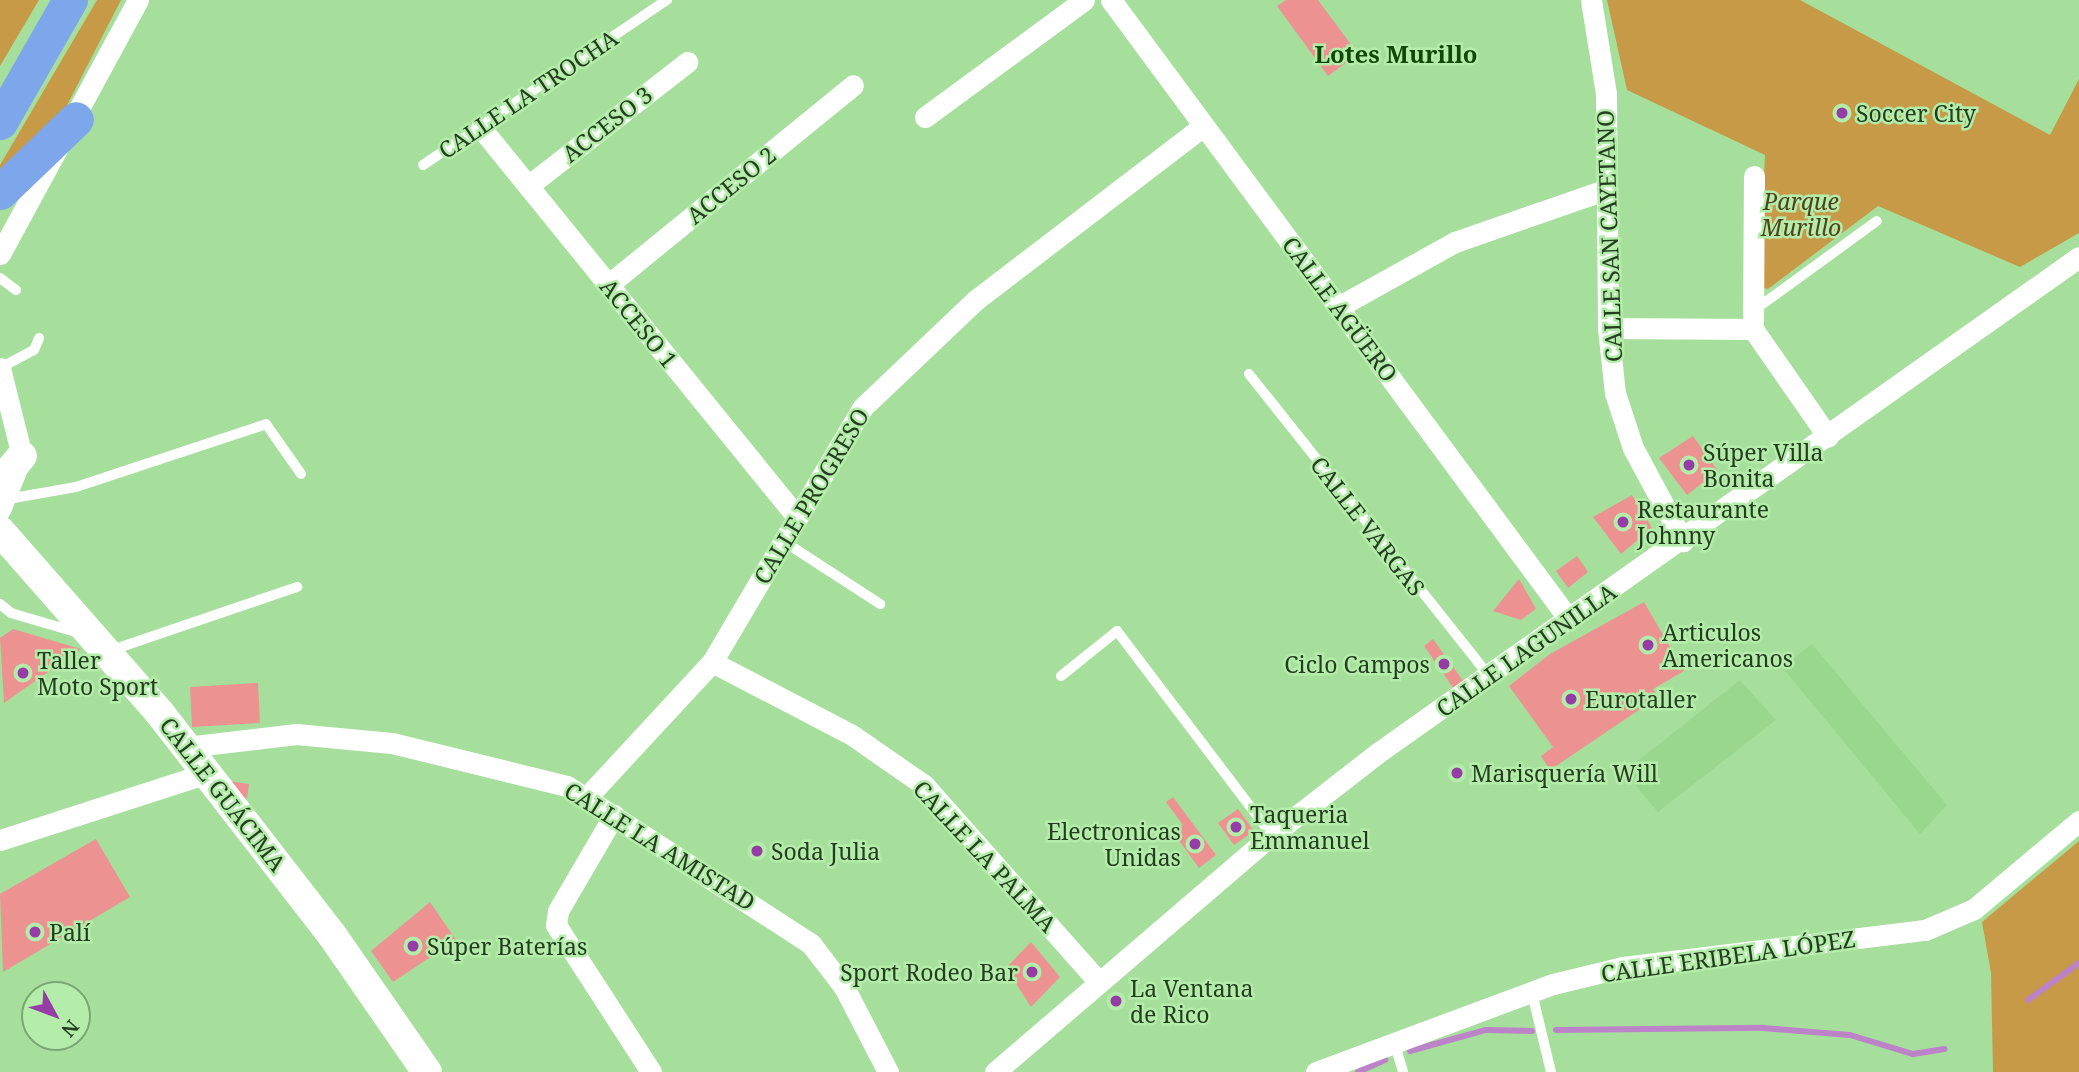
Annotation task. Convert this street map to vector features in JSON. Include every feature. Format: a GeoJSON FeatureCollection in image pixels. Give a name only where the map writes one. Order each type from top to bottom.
{"type":"FeatureCollection","features":[{"type":"Feature","properties":{"kind":"highway"},"geometry":{"type":"LineString","coordinates":[[0,122],[71,0]]}},
{"type":"Feature","properties":{"kind":"highway"},"geometry":{"type":"LineString","coordinates":[[0,192],[76,119]]}},
{"type":"Feature","properties":{"kind":"main road"},"geometry":{"type":"LineString","coordinates":[[3,497],[22,456]]}},
{"type":"Feature","properties":{"kind":"main road","name":"CALLE GUÁCIMA"},"geometry":{"type":"LineString","coordinates":[[0,531],[104,644],[332,935],[416,1068]]}},
{"type":"Feature","properties":{"kind":"street"},"geometry":{"type":"LineString","coordinates":[[0,254],[76,119],[138,0]]}},
{"type":"Feature","properties":{"kind":"street"},"geometry":{"type":"LineString","coordinates":[[925,117],[1084,0]]}},
{"type":"Feature","properties":{"kind":"street","name":"CALLE AGÜERO"},"geometry":{"type":"LineString","coordinates":[[1111,0],[1569,618]]}},
{"type":"Feature","properties":{"kind":"street","name":"CALLE SAN CAYETANO"},"geometry":{"type":"LineString","coordinates":[[1591,0],[1606,94],[1608,328],[1615,393],[1633,448],[1683,541]]}},
{"type":"Feature","properties":{"kind":"street","name":"ACCESO 3"},"geometry":{"type":"LineString","coordinates":[[528,186],[687,62]]}},
{"type":"Feature","properties":{"kind":"street","name":"ACCESO 2"},"geometry":{"type":"LineString","coordinates":[[608,285],[853,85]]}},
{"type":"Feature","properties":{"kind":"street","name":"CALLE PROGRESO"},"geometry":{"type":"LineString","coordinates":[[587,797],[712,662],[862,408],[917,352],[1203,125]]}},
{"type":"Feature","properties":{"kind":"street","name":"ACCESO 1"},"geometry":{"type":"LineString","coordinates":[[481,128],[797,517]]}},
{"type":"Feature","properties":{"kind":"street"},"geometry":{"type":"LineString","coordinates":[[1754,176],[1753,320],[1828,437]]}},
{"type":"Feature","properties":{"kind":"street"},"geometry":{"type":"LineString","coordinates":[[1338,307],[1455,242],[1607,189]]}},
{"type":"Feature","properties":{"kind":"street","name":"CALLE LAGUNILLA"},"geometry":{"type":"LineString","coordinates":[[995,1072],[1272,835],[1569,618],[1683,541],[2079,257]]}},
{"type":"Feature","properties":{"kind":"street"},"geometry":{"type":"LineString","coordinates":[[1608,328],[1753,320]]}},
{"type":"Feature","properties":{"kind":"street"},"geometry":{"type":"LineString","coordinates":[[0,368],[7,415],[22,456]]}},
{"type":"Feature","properties":{"kind":"street","name":"CALLE LA PALMA"},"geometry":{"type":"LineString","coordinates":[[712,662],[852,735],[924,785],[1099,982]]}},
{"type":"Feature","properties":{"kind":"street","name":"CALLE LA AMISTAD"},"geometry":{"type":"LineString","coordinates":[[186,747],[296,734],[392,743],[550,779],[587,797],[811,944],[844,987],[888,1072]]}},
{"type":"Feature","properties":{"kind":"street"},"geometry":{"type":"LineString","coordinates":[[0,840],[204,774]]}},
{"type":"Feature","properties":{"kind":"street"},"geometry":{"type":"LineString","coordinates":[[614,815],[558,911],[556,925],[651,1072]]}},
{"type":"Feature","properties":{"kind":"street","name":"CALLE ERIBELA LÓPEZ"},"geometry":{"type":"LineString","coordinates":[[1315,1072],[1532,993],[1623,967],[1925,930],[1974,909],[2079,821]]}},
{"type":"Feature","properties":{"kind":"lane","name":"CALLE LA TROCHA"},"geometry":{"type":"LineString","coordinates":[[423,165],[667,0]]}},
{"type":"Feature","properties":{"kind":"lane"},"geometry":{"type":"LineString","coordinates":[[1753,320],[1877,221]]}},
{"type":"Feature","properties":{"kind":"lane"},"geometry":{"type":"LineString","coordinates":[[0,278],[16,290]]}},
{"type":"Feature","properties":{"kind":"lane"},"geometry":{"type":"LineString","coordinates":[[0,368],[34,350],[39,338]]}},
{"type":"Feature","properties":{"kind":"lane","name":"CALLE VARGAS"},"geometry":{"type":"LineString","coordinates":[[1249,374],[1489,677]]}},
{"type":"Feature","properties":{"kind":"lane"},"geometry":{"type":"LineString","coordinates":[[3,497],[76,487],[266,424],[301,474]]}},
{"type":"Feature","properties":{"kind":"lane"},"geometry":{"type":"LineString","coordinates":[[783,541],[880,604]]}},
{"type":"Feature","properties":{"kind":"lane"},"geometry":{"type":"LineString","coordinates":[[0,604],[11,614],[104,644],[297,587]]}},
{"type":"Feature","properties":{"kind":"lane"},"geometry":{"type":"LineString","coordinates":[[1061,676],[1117,631],[1272,835]]}},
{"type":"Feature","properties":{"kind":"lane"},"geometry":{"type":"LineString","coordinates":[[1532,993],[1551,1072]]}},
{"type":"Feature","properties":{"kind":"lane"},"geometry":{"type":"LineString","coordinates":[[1394,1042],[1403,1072]]}},
{"type":"Feature","properties":{"kind":"shaded area"},"geometry":{"type":"Polygon","coordinates":[[[1812,644],[1947,805],[1920,834],[1782,667],[1812,644]]]}},
{"type":"Feature","properties":{"kind":"shaded area"},"geometry":{"type":"Polygon","coordinates":[[[1740,680],[1776,720],[1658,812],[1624,772],[1740,680]]]}},
{"type":"Feature","properties":{"kind":"green space"},"geometry":{"type":"Polygon","coordinates":[[[0,0],[39,0],[0,66],[0,0]]]}},
{"type":"Feature","properties":{"kind":"green space"},"geometry":{"type":"Polygon","coordinates":[[[97,0],[121,0],[62,115],[0,175],[0,165],[97,0]]]}},
{"type":"Feature","properties":{"kind":"green space","name":"Soccer City"},"geometry":{"type":"Polygon","coordinates":[[[1607,0],[1800,0],[2050,135],[2079,79],[2079,233],[2020,267],[1878,206],[1768,289],[1759,287],[1765,155],[1627,90],[1607,0]]]}},
{"type":"Feature","properties":{"kind":"green space"},"geometry":{"type":"Polygon","coordinates":[[[2079,841],[2079,1072],[1993,1072],[1991,973],[1982,922],[2079,841]]]}},
{"type":"Feature","properties":{"kind":"building"},"geometry":{"type":"Polygon","coordinates":[[[1286,0],[1318,0],[1358,54],[1328,76],[1277,6],[1286,0]]]}},
{"type":"Feature","properties":{"kind":"building","name":"Súper Villa Bonita"},"geometry":{"type":"Polygon","coordinates":[[[1693,436],[1718,471],[1687,495],[1659,458],[1693,436]]]}},
{"type":"Feature","properties":{"kind":"building","name":"Restaurante Johnny"},"geometry":{"type":"Polygon","coordinates":[[[1632,495],[1652,528],[1621,554],[1593,517],[1632,495]]]}},
{"type":"Feature","properties":{"kind":"building"},"geometry":{"type":"Polygon","coordinates":[[[1577,556],[1588,572],[1568,588],[1556,571],[1577,556]]]}},
{"type":"Feature","properties":{"kind":"building"},"geometry":{"type":"Polygon","coordinates":[[[1519,579],[1536,609],[1521,620],[1493,611],[1519,579]]]}},
{"type":"Feature","properties":{"kind":"building"},"geometry":{"type":"Polygon","coordinates":[[[1644,602],[1684,671],[1653,689],[1658,697],[1550,770],[1541,756],[1553,747],[1509,686],[1550,654],[1644,602]]]}},
{"type":"Feature","properties":{"kind":"building","name":"Taller Moto Sport"},"geometry":{"type":"Polygon","coordinates":[[[13,629],[81,649],[4,703],[0,638],[13,629]]]}},
{"type":"Feature","properties":{"kind":"building","name":"Ciclo Campos"},"geometry":{"type":"Polygon","coordinates":[[[1433,639],[1464,682],[1454,689],[1424,646],[1433,639]]]}},
{"type":"Feature","properties":{"kind":"building"},"geometry":{"type":"Polygon","coordinates":[[[258,683],[260,723],[192,727],[190,687],[258,683]]]}},
{"type":"Feature","properties":{"kind":"building"},"geometry":{"type":"Polygon","coordinates":[[[228,781],[249,784],[247,798],[226,795],[228,781]]]}},
{"type":"Feature","properties":{"kind":"building","name":"Electronicas Unidas"},"geometry":{"type":"Polygon","coordinates":[[[1173,797],[1216,855],[1199,868],[1173,832],[1183,825],[1166,802],[1173,797]]]}},
{"type":"Feature","properties":{"kind":"building","name":"Taqueria Emmanuel"},"geometry":{"type":"Polygon","coordinates":[[[1238,809],[1254,831],[1234,845],[1218,823],[1238,809]]]}},
{"type":"Feature","properties":{"kind":"building","name":"Palí"},"geometry":{"type":"Polygon","coordinates":[[[96,839],[130,897],[3,972],[0,894],[96,839]]]}},
{"type":"Feature","properties":{"kind":"building","name":"Súper Baterías"},"geometry":{"type":"Polygon","coordinates":[[[430,902],[456,940],[393,982],[371,951],[430,902]]]}},
{"type":"Feature","properties":{"kind":"building","name":"Sport Rodeo Bar"},"geometry":{"type":"Polygon","coordinates":[[[1031,942],[1060,977],[1031,1007],[1006,968],[1031,942]]]}},
{"type":"Feature","properties":{"kind":"waterway"},"geometry":{"type":"LineString","coordinates":[[2028,1000],[2079,963]]}},
{"type":"Feature","properties":{"kind":"waterway"},"geometry":{"type":"LineString","coordinates":[[1556,1030],[1763,1028],[1850,1035],[1913,1054],[1945,1049]]}},
{"type":"Feature","properties":{"kind":"waterway"},"geometry":{"type":"LineString","coordinates":[[1410,1051],[1485,1030],[1532,1031]]}},
{"type":"Feature","properties":{"kind":"waterway"},"geometry":{"type":"LineString","coordinates":[[1358,1072],[1385,1060]]}},
{"type":"Feature","properties":{"kind":"place","name":"Soccer City"},"geometry":{"type":"Point","coordinates":[1842,113]}},
{"type":"Feature","properties":{"kind":"place","name":"Súper Villa Bonita"},"geometry":{"type":"Point","coordinates":[1689,465]}},
{"type":"Feature","properties":{"kind":"place","name":"Restaurante Johnny"},"geometry":{"type":"Point","coordinates":[1623,522]}},
{"type":"Feature","properties":{"kind":"place","name":"Articulos Americanos"},"geometry":{"type":"Point","coordinates":[1648,645]}},
{"type":"Feature","properties":{"kind":"place","name":"Ciclo Campos"},"geometry":{"type":"Point","coordinates":[1444,664]}},
{"type":"Feature","properties":{"kind":"place","name":"Taller Moto Sport"},"geometry":{"type":"Point","coordinates":[23,673]}},
{"type":"Feature","properties":{"kind":"place","name":"Eurotaller"},"geometry":{"type":"Point","coordinates":[1571,699]}},
{"type":"Feature","properties":{"kind":"place","name":"Marisquería Will"},"geometry":{"type":"Point","coordinates":[1457,773]}},
{"type":"Feature","properties":{"kind":"place","name":"Taqueria Emmanuel"},"geometry":{"type":"Point","coordinates":[1236,827]}},
{"type":"Feature","properties":{"kind":"place","name":"Electronicas Unidas"},"geometry":{"type":"Point","coordinates":[1195,844]}},
{"type":"Feature","properties":{"kind":"place","name":"Soda Julia"},"geometry":{"type":"Point","coordinates":[757,851]}},
{"type":"Feature","properties":{"kind":"place","name":"Palí"},"geometry":{"type":"Point","coordinates":[35,932]}},
{"type":"Feature","properties":{"kind":"place","name":"Súper Baterías"},"geometry":{"type":"Point","coordinates":[413,946]}},
{"type":"Feature","properties":{"kind":"place","name":"Sport Rodeo Bar"},"geometry":{"type":"Point","coordinates":[1032,972]}},
{"type":"Feature","properties":{"kind":"place","name":"La Ventana de Rico"},"geometry":{"type":"Point","coordinates":[1116,1001]}},
{"type":"Feature","properties":{"kind":"district","name":"Lotes Murillo"},"geometry":{"type":"Point","coordinates":[1396,54]}},
{"type":"Feature","properties":{"kind":"park label","name":"Parque Murillo"},"geometry":{"type":"Point","coordinates":[1801,214]}}]}
